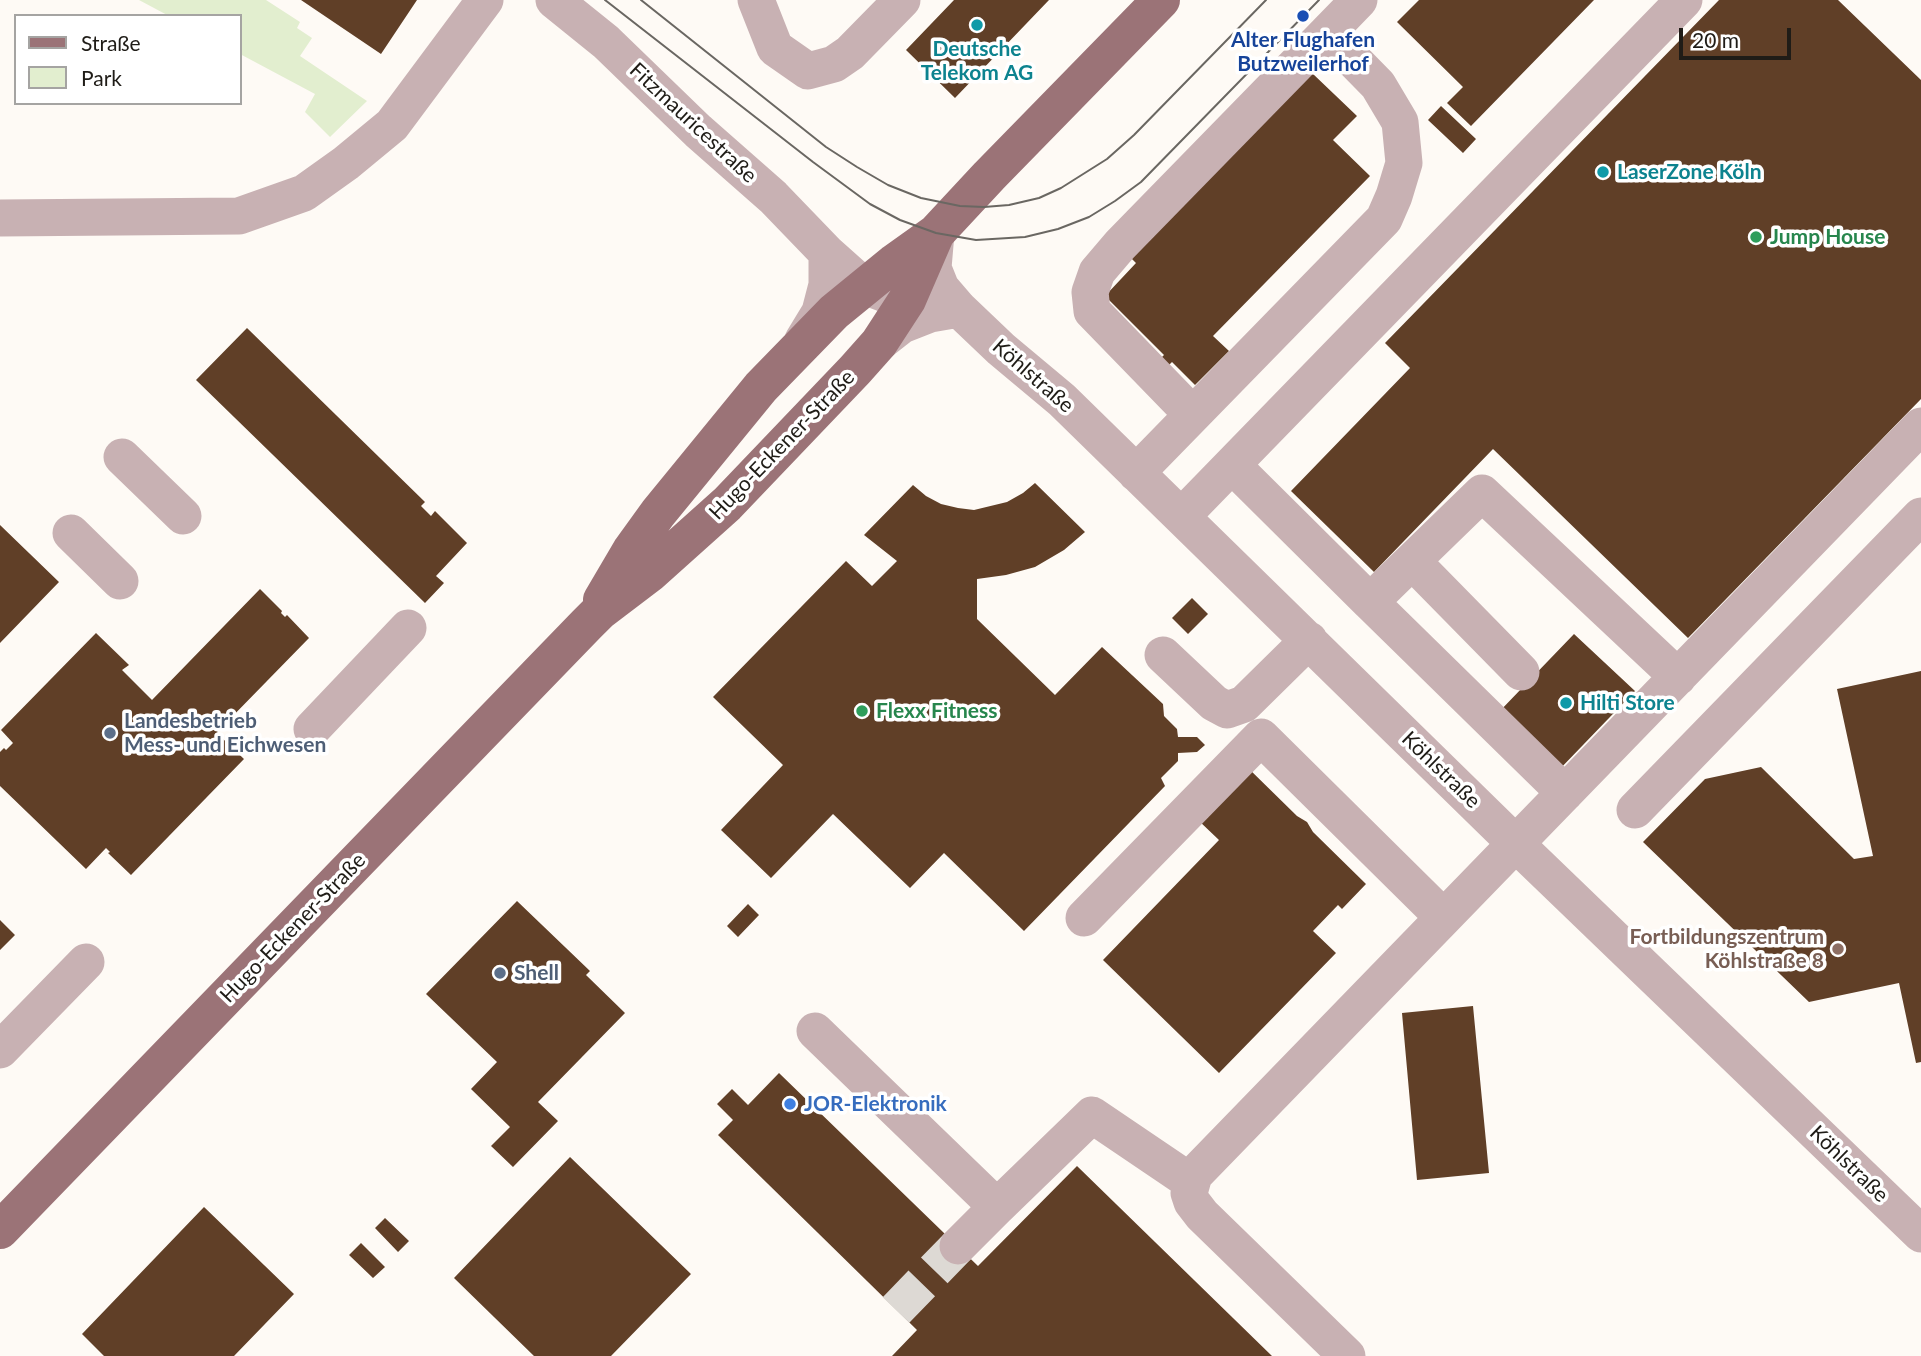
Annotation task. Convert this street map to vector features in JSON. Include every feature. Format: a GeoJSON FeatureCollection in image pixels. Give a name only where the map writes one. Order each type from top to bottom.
{"type":"FeatureCollection","features":[{"type":"Feature","properties":{"kind":"main road","name":"Hugo-Eckener-Straße"},"geometry":{"type":"LineString","coordinates":[[586,625],[632,549],[665,503],[723,430],[799,346],[885,294],[989,176],[1161,0]]}},
{"type":"Feature","properties":{"kind":"main road","name":"Hugo-Eckener-Straße"},"geometry":{"type":"LineString","coordinates":[[0,1230],[586,625],[657,567],[727,504],[867,356],[885,294]]}},
{"type":"Feature","properties":{"kind":"street"},"geometry":{"type":"LineString","coordinates":[[0,218],[239,216],[304,193],[392,125],[485,0]]}},
{"type":"Feature","properties":{"kind":"street","name":"Fitzmauricestraße"},"geometry":{"type":"LineString","coordinates":[[554,0],[607,42],[698,131],[773,197],[827,253],[885,294]]}},
{"type":"Feature","properties":{"kind":"street"},"geometry":{"type":"LineString","coordinates":[[756,0],[775,48],[808,71],[834,64],[850,53],[902,0]]}},
{"type":"Feature","properties":{"kind":"street"},"geometry":{"type":"LineString","coordinates":[[1192,414],[1092,311],[1090,292],[1097,272],[1120,245],[1359,0]]}},
{"type":"Feature","properties":{"kind":"street"},"geometry":{"type":"LineString","coordinates":[[1182,516],[1684,0]]}},
{"type":"Feature","properties":{"kind":"street"},"geometry":{"type":"LineString","coordinates":[[1136,473],[1384,219],[1394,196],[1404,163],[1401,122],[1378,85],[1327,33]]}},
{"type":"Feature","properties":{"kind":"street"},"geometry":{"type":"LineString","coordinates":[[799,346],[820,312],[827,285],[827,253],[849,262],[876,263],[936,233]]}},
{"type":"Feature","properties":{"kind":"street","name":"Köhlstraße"},"geometry":{"type":"LineString","coordinates":[[936,233],[933,268],[941,288],[959,309],[1001,349],[1062,400],[1516,844],[1921,1234]]}},
{"type":"Feature","properties":{"kind":"street"},"geometry":{"type":"LineString","coordinates":[[885,294],[959,309]]}},
{"type":"Feature","properties":{"kind":"street"},"geometry":{"type":"LineString","coordinates":[[867,356],[902,325],[930,314],[959,309]]}},
{"type":"Feature","properties":{"kind":"street"},"geometry":{"type":"LineString","coordinates":[[1347,1356],[1202,1215],[1189,1193],[1191,1182],[1201,1166],[1921,426]]}},
{"type":"Feature","properties":{"kind":"street"},"geometry":{"type":"LineString","coordinates":[[122,457],[183,516]]}},
{"type":"Feature","properties":{"kind":"street"},"geometry":{"type":"LineString","coordinates":[[1232,466],[1565,793]]}},
{"type":"Feature","properties":{"kind":"street"},"geometry":{"type":"LineString","coordinates":[[1370,601],[1482,493],[1678,677]]}},
{"type":"Feature","properties":{"kind":"street"},"geometry":{"type":"LineString","coordinates":[[1635,810],[1921,516]]}},
{"type":"Feature","properties":{"kind":"street"},"geometry":{"type":"LineString","coordinates":[[71,533],[120,580]]}},
{"type":"Feature","properties":{"kind":"street"},"geometry":{"type":"LineString","coordinates":[[1412,561],[1521,672]]}},
{"type":"Feature","properties":{"kind":"street"},"geometry":{"type":"LineString","coordinates":[[312,729],[408,628]]}},
{"type":"Feature","properties":{"kind":"street"},"geometry":{"type":"LineString","coordinates":[[1163,655],[1214,703],[1227,710],[1244,704],[1309,640]]}},
{"type":"Feature","properties":{"kind":"street"},"geometry":{"type":"LineString","coordinates":[[1084,918],[1261,737],[1443,917]]}},
{"type":"Feature","properties":{"kind":"street"},"geometry":{"type":"LineString","coordinates":[[0,1050],[86,962]]}},
{"type":"Feature","properties":{"kind":"street"},"geometry":{"type":"LineString","coordinates":[[815,1031],[997,1207]]}},
{"type":"Feature","properties":{"kind":"street"},"geometry":{"type":"LineString","coordinates":[[958,1247],[1092,1115],[1191,1182]]}},
{"type":"Feature","properties":{"kind":"green space"},"geometry":{"type":"Polygon","coordinates":[[[139,0],[266,0],[300,22],[297,28],[312,38],[300,56],[367,101],[330,137],[305,112],[315,94],[242,55],[242,14],[165,14],[139,0]]]}},
{"type":"Feature","properties":{"kind":"building"},"geometry":{"type":"Polygon","coordinates":[[[301,0],[417,0],[381,54],[301,0]]]}},
{"type":"Feature","properties":{"kind":"building","name":"Deutsche Telekom AG"},"geometry":{"type":"Polygon","coordinates":[[[954,0],[1049,0],[955,98],[906,50],[954,0]]]}},
{"type":"Feature","properties":{"kind":"building"},"geometry":{"type":"Polygon","coordinates":[[[1419,0],[1594,0],[1471,126],[1447,103],[1463,87],[1397,22],[1419,0]]]}},
{"type":"Feature","properties":{"kind":"building","name":"Jump House"},"geometry":{"type":"Polygon","coordinates":[[[1719,0],[1838,0],[1921,80],[1921,399],[1688,638],[1493,449],[1374,572],[1291,491],[1410,368],[1385,343],[1719,0]]]}},
{"type":"Feature","properties":{"kind":"building"},"geometry":{"type":"Polygon","coordinates":[[[1312,73],[1357,116],[1333,140],[1370,176],[1213,336],[1229,351],[1195,385],[1172,362],[1168,366],[1160,359],[1164,355],[1105,296],[1136,263],[1131,258],[1312,73]]]}},
{"type":"Feature","properties":{"kind":"building"},"geometry":{"type":"Polygon","coordinates":[[[1441,106],[1476,139],[1463,153],[1428,120],[1441,106]]]}},
{"type":"Feature","properties":{"kind":"building"},"geometry":{"type":"Polygon","coordinates":[[[247,328],[425,502],[421,506],[431,516],[435,511],[467,543],[436,576],[444,583],[425,603],[196,380],[247,328]]]}},
{"type":"Feature","properties":{"kind":"building"},"geometry":{"type":"Polygon","coordinates":[[[1035,483],[1085,532],[1064,550],[1035,567],[977,579],[977,619],[1055,695],[1102,647],[1163,704],[1164,716],[1177,729],[1178,737],[1197,737],[1205,745],[1197,752],[1178,753],[1178,761],[1161,778],[1165,786],[1024,931],[944,853],[910,888],[833,814],[771,878],[721,830],[783,765],[713,697],[846,561],[872,586],[897,561],[864,535],[913,485],[941,504],[974,510],[1007,502],[1035,483]]]}},
{"type":"Feature","properties":{"kind":"building"},"geometry":{"type":"Polygon","coordinates":[[[0,525],[59,582],[0,643],[0,525]]]}},
{"type":"Feature","properties":{"kind":"building","name":"Landesbetrieb Mess- und Eichwesen"},"geometry":{"type":"Polygon","coordinates":[[[260,589],[285,617],[287,615],[309,638],[224,725],[216,718],[210,724],[218,732],[215,734],[219,739],[221,737],[244,759],[131,875],[106,848],[86,869],[0,786],[0,752],[13,743],[1,730],[96,633],[129,665],[122,670],[152,700],[260,589]]]}},
{"type":"Feature","properties":{"kind":"building"},"geometry":{"type":"Polygon","coordinates":[[[1192,598],[1208,614],[1188,634],[1172,618],[1192,598]]]}},
{"type":"Feature","properties":{"kind":"building","name":"Hilti Store"},"geometry":{"type":"Polygon","coordinates":[[[1574,634],[1635,691],[1557,772],[1497,714],[1574,634]]]}},
{"type":"Feature","properties":{"kind":"building"},"geometry":{"type":"Polygon","coordinates":[[[1921,671],[1921,1062],[1916,1063],[1899,983],[1809,1002],[1643,842],[1705,779],[1761,767],[1854,859],[1873,856],[1837,689],[1921,671]]]}},
{"type":"Feature","properties":{"kind":"building"},"geometry":{"type":"Polygon","coordinates":[[[1245,765],[1297,816],[1307,822],[1313,832],[1366,884],[1342,909],[1338,905],[1313,931],[1336,953],[1219,1073],[1103,960],[1219,840],[1198,820],[1245,765]]]}},
{"type":"Feature","properties":{"kind":"building"},"geometry":{"type":"Polygon","coordinates":[[[517,901],[590,971],[586,975],[625,1013],[538,1102],[558,1121],[513,1167],[491,1146],[510,1127],[471,1089],[497,1062],[426,994],[517,901]]]}},
{"type":"Feature","properties":{"kind":"building"},"geometry":{"type":"Polygon","coordinates":[[[748,904],[759,915],[738,937],[727,926],[748,904]]]}},
{"type":"Feature","properties":{"kind":"building"},"geometry":{"type":"Polygon","coordinates":[[[0,920],[15,935],[0,950],[0,920]]]}},
{"type":"Feature","properties":{"kind":"building"},"geometry":{"type":"Polygon","coordinates":[[[1473,1006],[1489,1173],[1417,1180],[1402,1013],[1473,1006]]]}},
{"type":"Feature","properties":{"kind":"building"},"geometry":{"type":"Polygon","coordinates":[[[779,1073],[978,1266],[1077,1166],[1272,1356],[892,1356],[917,1330],[718,1135],[733,1120],[717,1104],[732,1089],[748,1105],[779,1073]]]}},
{"type":"Feature","properties":{"kind":"building"},"geometry":{"type":"Polygon","coordinates":[[[570,1157],[691,1274],[611,1356],[534,1356],[454,1278],[570,1157]]]}},
{"type":"Feature","properties":{"kind":"building"},"geometry":{"type":"Polygon","coordinates":[[[204,1207],[294,1294],[234,1356],[104,1356],[82,1334],[204,1207]]]}},
{"type":"Feature","properties":{"kind":"building"},"geometry":{"type":"Polygon","coordinates":[[[385,1218],[409,1241],[398,1252],[375,1228],[385,1218]]]}},
{"type":"Feature","properties":{"kind":"building"},"geometry":{"type":"Polygon","coordinates":[[[361,1243],[385,1267],[373,1278],[349,1255],[361,1243]]]}},
{"type":"Feature","properties":{"kind":"tunnel"},"geometry":{"type":"LineString","coordinates":[[896,1310],[958,1246]]}},
{"type":"Feature","properties":{"kind":"tram line"},"geometry":{"type":"LineString","coordinates":[[605,0],[870,204],[900,220],[936,233],[976,240],[1025,237],[1058,229],[1089,217],[1115,201],[1141,182],[1319,0]]}},
{"type":"Feature","properties":{"kind":"tram line"},"geometry":{"type":"LineString","coordinates":[[641,0],[826,147],[857,167],[888,185],[921,198],[960,206],[984,207],[1039,198],[1061,188],[1107,159],[1134,135],[1266,0]]}},
{"type":"Feature","properties":{"kind":"place","name":"Alter Flughafen Butzweilerhof"},"geometry":{"type":"Point","coordinates":[1303,16]}},
{"type":"Feature","properties":{"kind":"place","name":"Deutsche Telekom AG"},"geometry":{"type":"Point","coordinates":[977,25]}},
{"type":"Feature","properties":{"kind":"place","name":"LaserZone Köln"},"geometry":{"type":"Point","coordinates":[1603,172]}},
{"type":"Feature","properties":{"kind":"place","name":"Jump House"},"geometry":{"type":"Point","coordinates":[1756,237]}},
{"type":"Feature","properties":{"kind":"place","name":"Hilti Store"},"geometry":{"type":"Point","coordinates":[1566,703]}},
{"type":"Feature","properties":{"kind":"place","name":"Flexx Fitness"},"geometry":{"type":"Point","coordinates":[862,711]}},
{"type":"Feature","properties":{"kind":"place","name":"Landesbetrieb Mess- und Eichwesen"},"geometry":{"type":"Point","coordinates":[110,733]}},
{"type":"Feature","properties":{"kind":"place","name":"Fortbildungszentrum Köhlstraße 8"},"geometry":{"type":"Point","coordinates":[1838,949]}},
{"type":"Feature","properties":{"kind":"place","name":"Shell"},"geometry":{"type":"Point","coordinates":[500,973]}},
{"type":"Feature","properties":{"kind":"place","name":"JOR-Elektronik"},"geometry":{"type":"Point","coordinates":[790,1104]}}]}
